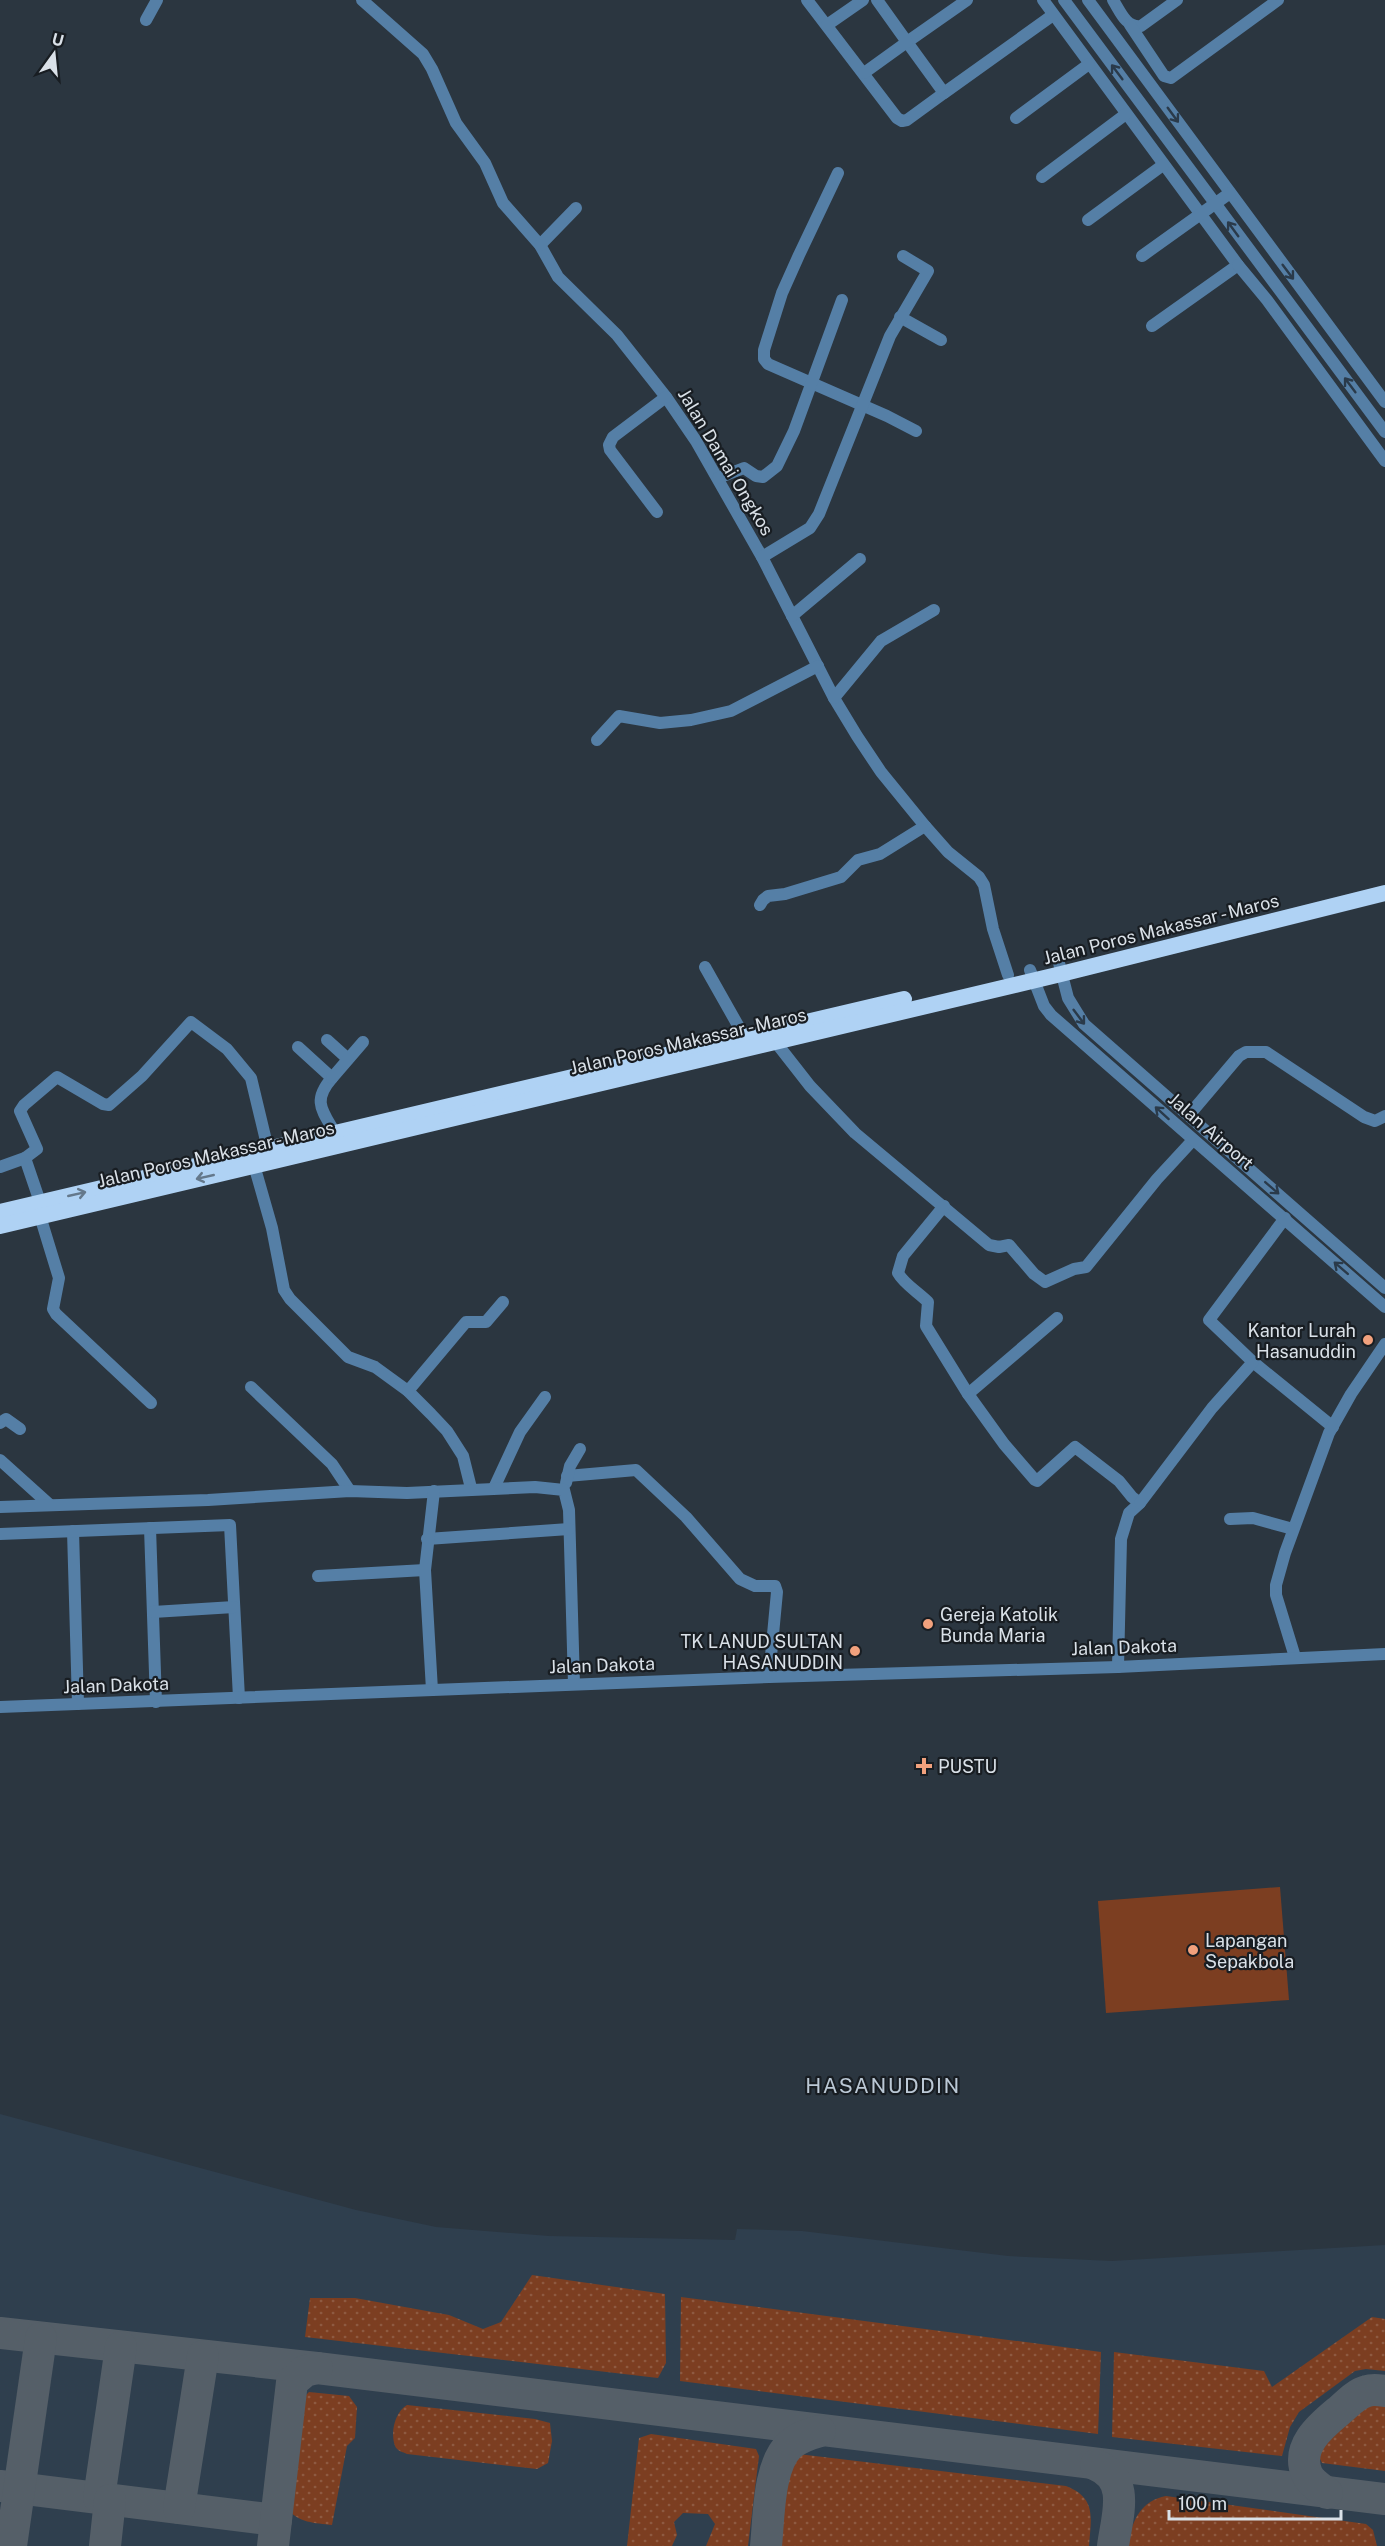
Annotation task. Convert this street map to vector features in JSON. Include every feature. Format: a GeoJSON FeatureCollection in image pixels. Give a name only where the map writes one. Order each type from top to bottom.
{"type":"FeatureCollection","features":[{"type":"Feature","properties":{"kind":"highway","name":"Jalan Poros Makassar - Maros"},"geometry":{"type":"LineString","coordinates":[[1060,968],[1385,883]]}},
{"type":"Feature","properties":{"kind":"highway","name":"Jalan Poros Makassar - Maros"},"geometry":{"type":"LineString","coordinates":[[0,1226],[40,1209],[268,1149],[300,1148],[774,1040],[1060,968],[1385,893]]}},
{"type":"Feature","properties":{"kind":"highway","name":"Jalan Poros Makassar - Maros"},"geometry":{"type":"LineString","coordinates":[[0,1212],[40,1209],[254,1165],[335,1133],[744,1035],[1008,975],[1031,975]]}},
{"type":"Feature","properties":{"kind":"street"},"geometry":{"type":"LineString","coordinates":[[146,20],[157,0]]}},
{"type":"Feature","properties":{"kind":"street","name":"Jalan Damai Ongkos"},"geometry":{"type":"LineString","coordinates":[[362,0],[423,54],[456,123],[485,163],[503,203],[540,245],[558,277],[617,335],[666,397],[696,441],[762,557],[834,698],[880,772],[944,847],[979,877],[984,885],[993,929],[1008,975]]}},
{"type":"Feature","properties":{"kind":"street"},"geometry":{"type":"LineString","coordinates":[[807,0],[897,118],[902,121],[907,120],[1053,15]]}},
{"type":"Feature","properties":{"kind":"street"},"geometry":{"type":"LineString","coordinates":[[827,25],[863,0]]}},
{"type":"Feature","properties":{"kind":"street"},"geometry":{"type":"LineString","coordinates":[[877,0],[944,93]]}},
{"type":"Feature","properties":{"kind":"street"},"geometry":{"type":"LineString","coordinates":[[864,73],[967,0]]}},
{"type":"Feature","properties":{"kind":"street"},"geometry":{"type":"LineString","coordinates":[[1043,0],[1163,165],[1267,300],[1385,461]]}},
{"type":"Feature","properties":{"kind":"street"},"geometry":{"type":"LineString","coordinates":[[1064,0],[1385,432]]}},
{"type":"Feature","properties":{"kind":"street"},"geometry":{"type":"LineString","coordinates":[[1088,0],[1385,402]]}},
{"type":"Feature","properties":{"kind":"street"},"geometry":{"type":"LineString","coordinates":[[1113,0],[1164,76],[1171,78],[1278,0]]}},
{"type":"Feature","properties":{"kind":"street"},"geometry":{"type":"LineString","coordinates":[[1130,25],[1141,26],[1177,0]]}},
{"type":"Feature","properties":{"kind":"street"},"geometry":{"type":"LineString","coordinates":[[1016,118],[1089,64]]}},
{"type":"Feature","properties":{"kind":"street"},"geometry":{"type":"LineString","coordinates":[[1042,177],[1126,114]]}},
{"type":"Feature","properties":{"kind":"street"},"geometry":{"type":"LineString","coordinates":[[1088,220],[1163,165]]}},
{"type":"Feature","properties":{"kind":"street"},"geometry":{"type":"LineString","coordinates":[[838,173],[790,274],[762,354],[768,364],[916,431]]}},
{"type":"Feature","properties":{"kind":"street"},"geometry":{"type":"LineString","coordinates":[[1142,256],[1230,193]]}},
{"type":"Feature","properties":{"kind":"street"},"geometry":{"type":"LineString","coordinates":[[540,245],[576,208]]}},
{"type":"Feature","properties":{"kind":"street"},"geometry":{"type":"LineString","coordinates":[[762,557],[813,524],[900,316],[928,271],[903,256]]}},
{"type":"Feature","properties":{"kind":"street"},"geometry":{"type":"LineString","coordinates":[[1152,326],[1238,265]]}},
{"type":"Feature","properties":{"kind":"street"},"geometry":{"type":"LineString","coordinates":[[718,478],[744,468],[756,476],[763,477],[777,466],[794,431],[842,300]]}},
{"type":"Feature","properties":{"kind":"street"},"geometry":{"type":"LineString","coordinates":[[900,316],[941,340]]}},
{"type":"Feature","properties":{"kind":"street"},"geometry":{"type":"LineString","coordinates":[[1331,360],[1347,350]]}},
{"type":"Feature","properties":{"kind":"street"},"geometry":{"type":"LineString","coordinates":[[657,512],[610,450],[609,445],[614,437],[666,397]]}},
{"type":"Feature","properties":{"kind":"street"},"geometry":{"type":"LineString","coordinates":[[792,616],[860,559]]}},
{"type":"Feature","properties":{"kind":"street"},"geometry":{"type":"LineString","coordinates":[[834,698],[881,641],[934,610]]}},
{"type":"Feature","properties":{"kind":"street"},"geometry":{"type":"LineString","coordinates":[[597,740],[619,716],[660,723],[691,720],[730,711],[818,666]]}},
{"type":"Feature","properties":{"kind":"street"},"geometry":{"type":"LineString","coordinates":[[760,905],[768,896],[785,894],[802,886],[841,877],[858,860],[880,854],[925,826]]}},
{"type":"Feature","properties":{"kind":"street"},"geometry":{"type":"LineString","coordinates":[[705,968],[744,1035]]}},
{"type":"Feature","properties":{"kind":"street","name":"Jalan Airport"},"geometry":{"type":"LineString","coordinates":[[1060,968],[1074,1010],[1084,1024],[1380,1284]]}},
{"type":"Feature","properties":{"kind":"street","name":"Jalan Airport"},"geometry":{"type":"LineString","coordinates":[[1031,975],[1044,1006],[1051,1015],[1110,1064],[1193,1140],[1385,1307]]}},
{"type":"Feature","properties":{"kind":"street"},"geometry":{"type":"LineString","coordinates":[[0,1167],[25,1158],[37,1149],[20,1111],[57,1077],[103,1104],[110,1105],[142,1076],[191,1022],[227,1049],[251,1078],[268,1149]]}},
{"type":"Feature","properties":{"kind":"street"},"geometry":{"type":"LineString","coordinates":[[327,1040],[348,1059]]}},
{"type":"Feature","properties":{"kind":"street"},"geometry":{"type":"LineString","coordinates":[[774,1040],[810,1086],[855,1133],[887,1162],[944,1206],[989,1245],[999,1247],[1009,1245],[1034,1274],[1045,1281],[1086,1267],[1157,1179],[1193,1140]]}},
{"type":"Feature","properties":{"kind":"street"},"geometry":{"type":"LineString","coordinates":[[335,1133],[322,1110],[321,1093],[363,1042]]}},
{"type":"Feature","properties":{"kind":"street"},"geometry":{"type":"LineString","coordinates":[[298,1047],[332,1078]]}},
{"type":"Feature","properties":{"kind":"street"},"geometry":{"type":"LineString","coordinates":[[1189,1115],[1239,1056],[1250,1052],[1266,1052],[1364,1117],[1375,1121],[1385,1116]]}},
{"type":"Feature","properties":{"kind":"street"},"geometry":{"type":"LineString","coordinates":[[1110,1064],[1119,1054]]}},
{"type":"Feature","properties":{"kind":"street"},"geometry":{"type":"LineString","coordinates":[[25,1158],[59,1278],[53,1309],[151,1403]]}},
{"type":"Feature","properties":{"kind":"street"},"geometry":{"type":"LineString","coordinates":[[254,1165],[272,1228],[284,1290],[290,1299],[348,1357],[375,1367],[408,1391],[431,1414],[463,1456],[471,1488]]}},
{"type":"Feature","properties":{"kind":"street"},"geometry":{"type":"LineString","coordinates":[[944,1206],[903,1256],[898,1273],[902,1280],[928,1302],[926,1326],[968,1394],[1004,1444],[1035,1480],[1037,1481],[1057,1465],[1075,1447],[1119,1481],[1131,1497],[1140,1503]]}},
{"type":"Feature","properties":{"kind":"street"},"geometry":{"type":"LineString","coordinates":[[1285,1218],[1209,1320],[1253,1362],[1333,1427]]}},
{"type":"Feature","properties":{"kind":"street"},"geometry":{"type":"LineString","coordinates":[[1366,1290],[1380,1284]]}},
{"type":"Feature","properties":{"kind":"street"},"geometry":{"type":"LineString","coordinates":[[408,1391],[466,1322],[486,1322],[503,1302]]}},
{"type":"Feature","properties":{"kind":"street"},"geometry":{"type":"LineString","coordinates":[[968,1394],[1057,1318]]}},
{"type":"Feature","properties":{"kind":"street"},"geometry":{"type":"LineString","coordinates":[[1295,1657],[1276,1595],[1280,1568],[1333,1427],[1351,1394],[1385,1344]]}},
{"type":"Feature","properties":{"kind":"street"},"geometry":{"type":"LineString","coordinates":[[1118,1667],[1121,1539],[1129,1513],[1140,1503],[1212,1408],[1253,1362]]}},
{"type":"Feature","properties":{"kind":"street"},"geometry":{"type":"LineString","coordinates":[[251,1387],[332,1464],[350,1491]]}},
{"type":"Feature","properties":{"kind":"street"},"geometry":{"type":"LineString","coordinates":[[494,1488],[520,1432],[545,1397]]}},
{"type":"Feature","properties":{"kind":"street"},"geometry":{"type":"LineString","coordinates":[[0,1423],[6,1419],[20,1429]]}},
{"type":"Feature","properties":{"kind":"street"},"geometry":{"type":"LineString","coordinates":[[574,1684],[568,1500],[564,1490],[567,1476],[580,1449]]}},
{"type":"Feature","properties":{"kind":"street"},"geometry":{"type":"LineString","coordinates":[[0,1460],[50,1505]]}},
{"type":"Feature","properties":{"kind":"street"},"geometry":{"type":"LineString","coordinates":[[567,1476],[636,1470],[686,1517],[740,1579],[755,1586],[775,1586],[777,1592],[769,1677]]}},
{"type":"Feature","properties":{"kind":"street"},"geometry":{"type":"LineString","coordinates":[[0,1507],[208,1500],[350,1491],[407,1493],[471,1488],[535,1487],[564,1490]]}},
{"type":"Feature","properties":{"kind":"street"},"geometry":{"type":"LineString","coordinates":[[432,1690],[425,1570],[434,1491]]}},
{"type":"Feature","properties":{"kind":"street"},"geometry":{"type":"LineString","coordinates":[[1230,1519],[1253,1518],[1293,1529]]}},
{"type":"Feature","properties":{"kind":"street"},"geometry":{"type":"LineString","coordinates":[[0,1534],[230,1525],[239,1698]]}},
{"type":"Feature","properties":{"kind":"street"},"geometry":{"type":"LineString","coordinates":[[150,1528],[156,1702]]}},
{"type":"Feature","properties":{"kind":"street"},"geometry":{"type":"LineString","coordinates":[[427,1539],[569,1529]]}},
{"type":"Feature","properties":{"kind":"street"},"geometry":{"type":"LineString","coordinates":[[73,1531],[78,1704]]}},
{"type":"Feature","properties":{"kind":"street"},"geometry":{"type":"LineString","coordinates":[[318,1576],[425,1570]]}},
{"type":"Feature","properties":{"kind":"street"},"geometry":{"type":"LineString","coordinates":[[153,1612],[234,1607]]}},
{"type":"Feature","properties":{"kind":"street","name":"Jalan Dakota"},"geometry":{"type":"LineString","coordinates":[[0,1707],[769,1677],[1118,1667],[1385,1654]]}},
{"type":"Feature","properties":{"kind":"shaded area","name":"Lapangan Sepakbola"},"geometry":{"type":"Polygon","coordinates":[[[1280,1887],[1289,2000],[1106,2013],[1098,1901],[1280,1887]]]}},
{"type":"Feature","properties":{"kind":"shaded area"},"geometry":{"type":"Polygon","coordinates":[[[0,2114],[356,2210],[436,2227],[549,2236],[735,2240],[737,2229],[802,2231],[1008,2256],[1112,2261],[1385,2245],[1385,2546],[0,2546],[0,2114]]]}},
{"type":"Feature","properties":{"kind":"shaded area"},"geometry":{"type":"Polygon","coordinates":[[[532,2275],[665,2294],[666,2363],[658,2378],[305,2337],[310,2298],[355,2298],[449,2315],[483,2329],[501,2322],[532,2275]]]}},
{"type":"Feature","properties":{"kind":"shaded area"},"geometry":{"type":"Polygon","coordinates":[[[681,2297],[1101,2352],[1098,2434],[680,2381],[681,2297]]]}},
{"type":"Feature","properties":{"kind":"shaded area"},"geometry":{"type":"Polygon","coordinates":[[[1372,2317],[1385,2319],[1385,2371],[1366,2369],[1355,2371],[1299,2412],[1290,2427],[1282,2456],[1112,2437],[1114,2352],[1264,2371],[1272,2387],[1372,2317]]]}},
{"type":"Feature","properties":{"kind":"shaded area"},"geometry":{"type":"Polygon","coordinates":[[[309,2392],[349,2396],[357,2407],[355,2438],[347,2446],[332,2525],[313,2523],[296,2517],[287,2508],[298,2403],[309,2392]]]}},
{"type":"Feature","properties":{"kind":"shaded area"},"geometry":{"type":"Polygon","coordinates":[[[1363,2402],[1385,2406],[1385,2471],[1322,2463],[1318,2455],[1326,2440],[1337,2426],[1363,2402]]]}},
{"type":"Feature","properties":{"kind":"shaded area"},"geometry":{"type":"Polygon","coordinates":[[[407,2405],[535,2419],[550,2423],[552,2441],[548,2463],[537,2469],[407,2454],[396,2448],[393,2435],[399,2412],[407,2405]]]}},
{"type":"Feature","properties":{"kind":"shaded area"},"geometry":{"type":"Polygon","coordinates":[[[651,2434],[756,2449],[759,2456],[748,2546],[706,2546],[715,2524],[708,2514],[683,2513],[674,2522],[677,2535],[672,2546],[627,2546],[639,2438],[651,2434]]]}},
{"type":"Feature","properties":{"kind":"shaded area"},"geometry":{"type":"Polygon","coordinates":[[[798,2454],[1066,2486],[1083,2496],[1090,2510],[1089,2546],[772,2546],[781,2481],[786,2469],[798,2454]]]}},
{"type":"Feature","properties":{"kind":"shaded area"},"geometry":{"type":"Polygon","coordinates":[[[1166,2496],[1366,2524],[1373,2530],[1377,2546],[1128,2546],[1138,2514],[1150,2503],[1166,2496]]]}},
{"type":"Feature","properties":{"kind":"taxiway"},"geometry":{"type":"LineString","coordinates":[[0,2333],[317,2368],[1385,2499]]}},
{"type":"Feature","properties":{"kind":"taxiway"},"geometry":{"type":"LineString","coordinates":[[11,2546],[41,2338]]}},
{"type":"Feature","properties":{"kind":"taxiway"},"geometry":{"type":"LineString","coordinates":[[99,2498],[121,2347]]}},
{"type":"Feature","properties":{"kind":"taxiway"},"geometry":{"type":"LineString","coordinates":[[179,2508],[203,2356]]}},
{"type":"Feature","properties":{"kind":"taxiway"},"geometry":{"type":"LineString","coordinates":[[273,2546],[292,2382],[305,2371],[317,2368]]}},
{"type":"Feature","properties":{"kind":"taxiway"},"geometry":{"type":"LineString","coordinates":[[1327,2493],[1307,2474],[1304,2464],[1307,2445],[1318,2429],[1356,2396],[1369,2390],[1385,2391]]}},
{"type":"Feature","properties":{"kind":"taxiway"},"geometry":{"type":"LineString","coordinates":[[766,2546],[771,2492],[777,2465],[793,2442],[820,2431]]}},
{"type":"Feature","properties":{"kind":"taxiway"},"geometry":{"type":"LineString","coordinates":[[1096,2465],[1107,2471],[1114,2479],[1118,2489],[1119,2511],[1113,2546]]}},
{"type":"Feature","properties":{"kind":"taxiway"},"geometry":{"type":"LineString","coordinates":[[0,2486],[276,2520]]}},
{"type":"Feature","properties":{"kind":"taxiway"},"geometry":{"type":"LineString","coordinates":[[105,2546],[110,2500]]}},
{"type":"Feature","properties":{"kind":"place","name":"Kantor Lurah Hasanuddin"},"geometry":{"type":"Point","coordinates":[1368,1340]}},
{"type":"Feature","properties":{"kind":"place","name":"Gereja Katolik Bunda Maria"},"geometry":{"type":"Point","coordinates":[928,1624]}},
{"type":"Feature","properties":{"kind":"place","name":"TK LANUD SULTAN HASANUDDIN"},"geometry":{"type":"Point","coordinates":[855,1651]}},
{"type":"Feature","properties":{"kind":"place","name":"PUSTU"},"geometry":{"type":"Point","coordinates":[924,1766]}},
{"type":"Feature","properties":{"kind":"place","name":"Lapangan Sepakbola"},"geometry":{"type":"Point","coordinates":[1193,1950]}},
{"type":"Feature","properties":{"kind":"district","name":"HASANUDDIN"},"geometry":{"type":"Point","coordinates":[883,2085]}}]}
